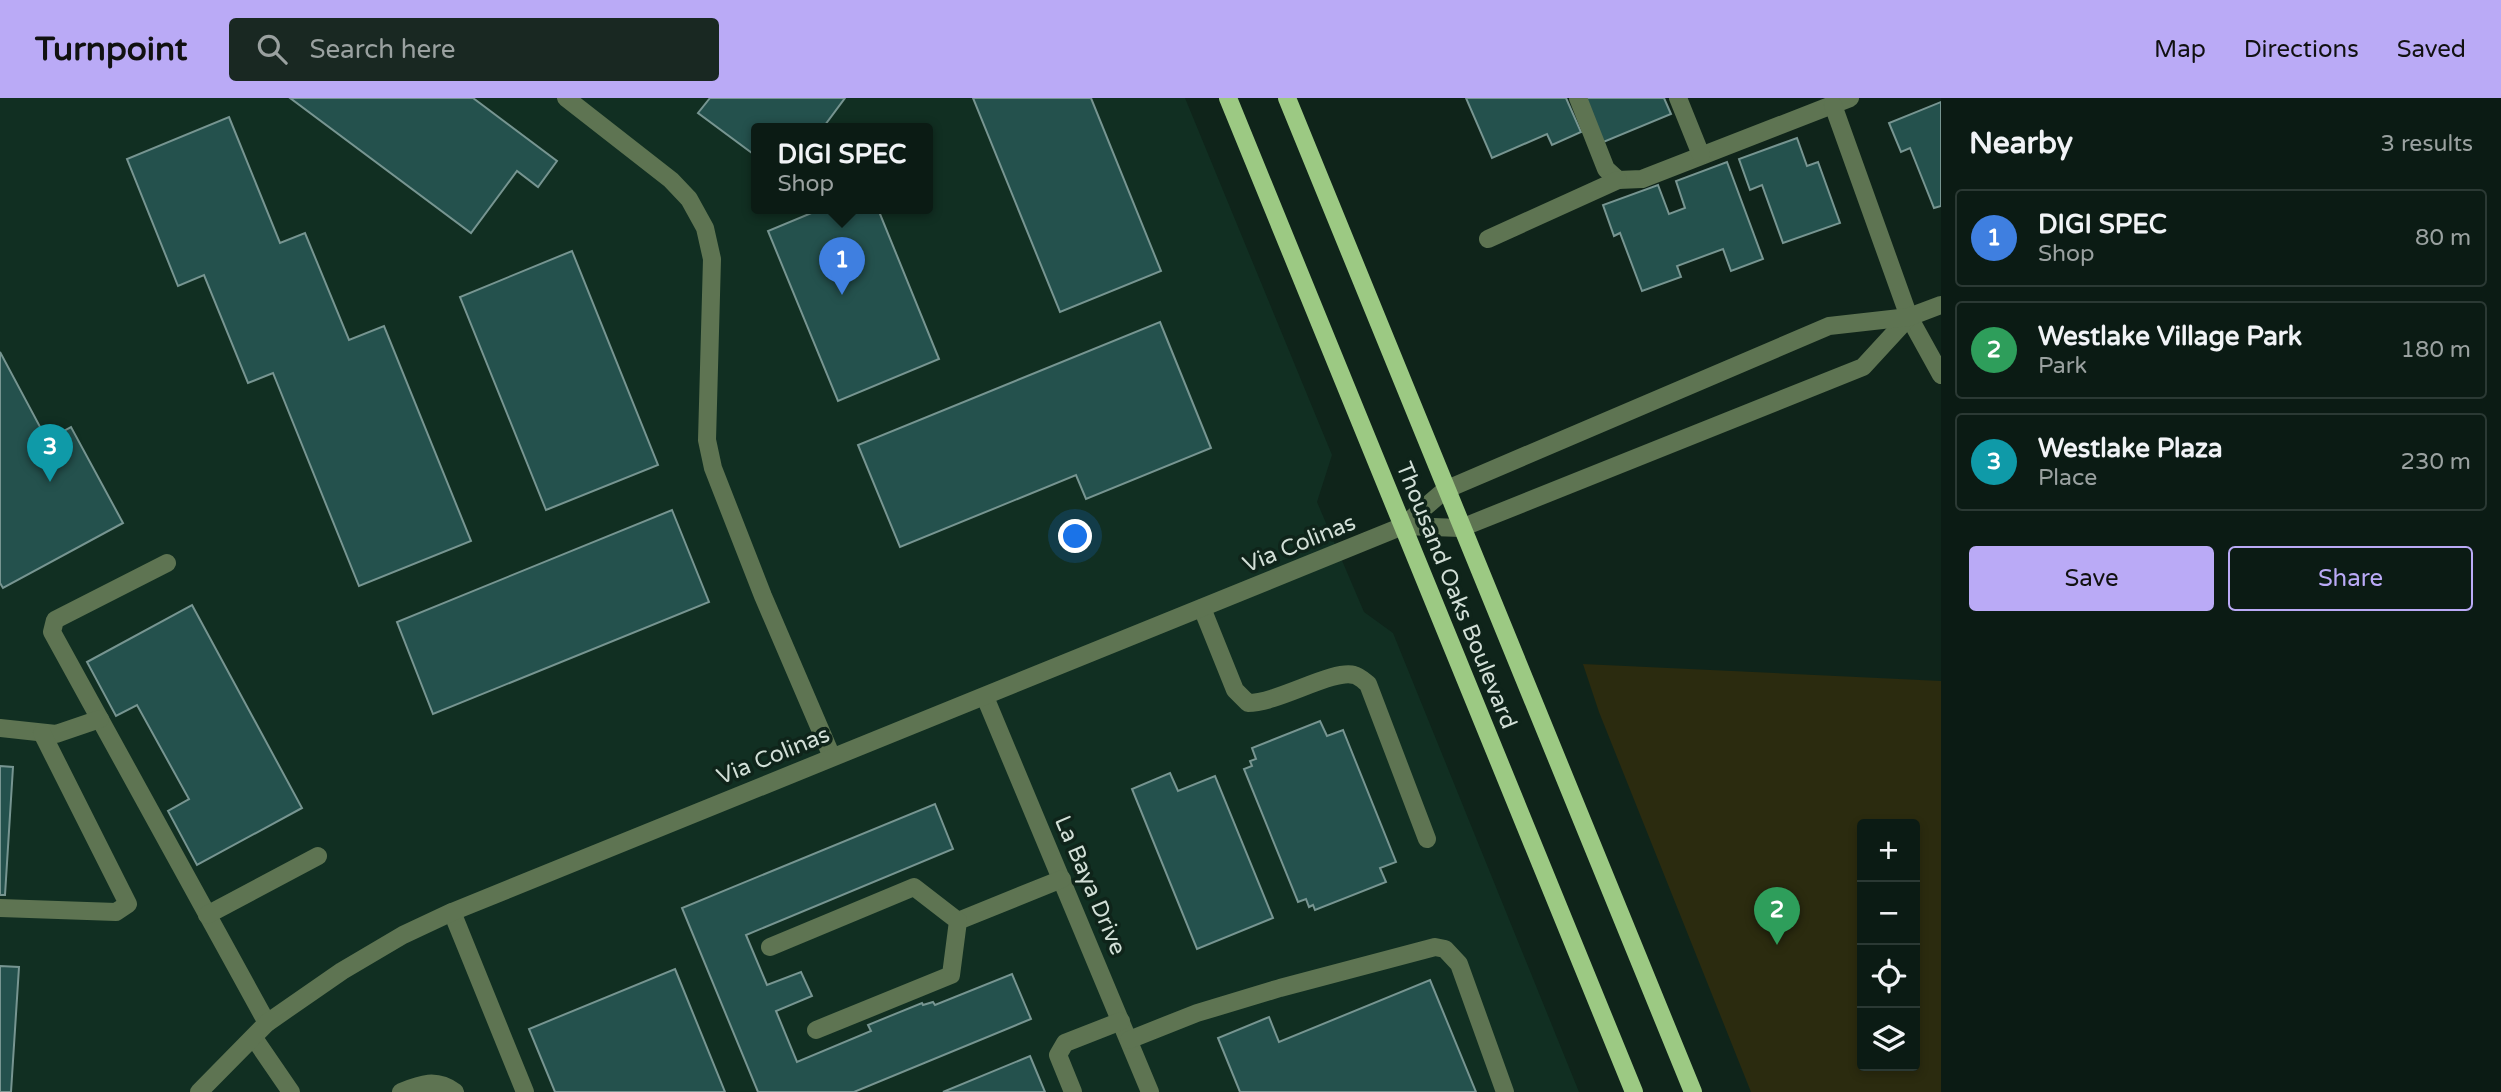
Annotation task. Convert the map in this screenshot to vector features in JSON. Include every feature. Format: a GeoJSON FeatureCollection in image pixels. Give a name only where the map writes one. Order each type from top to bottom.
{"type":"FeatureCollection","features":[{"type":"Feature","properties":{"kind":"main road","name":"Thousand Oaks Boulevard"},"geometry":{"type":"LineString","coordinates":[[1228,98],[1634,1092]]}},
{"type":"Feature","properties":{"kind":"main road","name":"Thousand Oaks Boulevard"},"geometry":{"type":"LineString","coordinates":[[1287,98],[1693,1092]]}},
{"type":"Feature","properties":{"kind":"street"},"geometry":{"type":"LineString","coordinates":[[566,98],[671,180],[689,199],[705,228],[712,259],[707,440],[713,468],[832,757]]}},
{"type":"Feature","properties":{"kind":"street"},"geometry":{"type":"LineString","coordinates":[[1578,98],[1606,169],[1618,180]]}},
{"type":"Feature","properties":{"kind":"street"},"geometry":{"type":"LineString","coordinates":[[1678,98],[1701,155]]}},
{"type":"Feature","properties":{"kind":"street"},"geometry":{"type":"LineString","coordinates":[[1488,239],[1618,180],[1642,179],[1850,98]]}},
{"type":"Feature","properties":{"kind":"street"},"geometry":{"type":"LineString","coordinates":[[1833,105],[1909,317],[1941,375]]}},
{"type":"Feature","properties":{"kind":"street","name":"Via Colinas"},"geometry":{"type":"LineString","coordinates":[[199,1092],[267,1023],[342,971],[403,935],[452,912],[1404,526],[1445,490],[1829,326],[1909,317],[1941,305]]}},
{"type":"Feature","properties":{"kind":"street","name":"Via Colinas"},"geometry":{"type":"LineString","coordinates":[[1404,526],[1461,528],[1863,367],[1909,317]]}},
{"type":"Feature","properties":{"kind":"street"},"geometry":{"type":"LineString","coordinates":[[167,563],[55,620],[52,632],[267,1023]]}},
{"type":"Feature","properties":{"kind":"street"},"geometry":{"type":"LineString","coordinates":[[1202,608],[1235,690],[1248,703],[1262,703],[1339,675],[1354,675],[1368,684],[1427,839]]}},
{"type":"Feature","properties":{"kind":"street","name":"La Baya Drive"},"geometry":{"type":"LineString","coordinates":[[985,697],[1150,1092]]}},
{"type":"Feature","properties":{"kind":"street"},"geometry":{"type":"LineString","coordinates":[[0,728],[55,734],[100,719]]}},
{"type":"Feature","properties":{"kind":"street"},"geometry":{"type":"LineString","coordinates":[[0,908],[116,912],[128,904],[42,733]]}},
{"type":"Feature","properties":{"kind":"street"},"geometry":{"type":"LineString","coordinates":[[207,915],[318,856]]}},
{"type":"Feature","properties":{"kind":"street"},"geometry":{"type":"LineString","coordinates":[[958,922],[1062,879]]}},
{"type":"Feature","properties":{"kind":"street"},"geometry":{"type":"LineString","coordinates":[[770,947],[914,887],[958,922]]}},
{"type":"Feature","properties":{"kind":"street"},"geometry":{"type":"LineString","coordinates":[[452,912],[525,1092]]}},
{"type":"Feature","properties":{"kind":"street"},"geometry":{"type":"LineString","coordinates":[[816,1030],[951,975],[958,922]]}},
{"type":"Feature","properties":{"kind":"street"},"geometry":{"type":"LineString","coordinates":[[1129,1040],[1197,1013],[1436,947],[1445,949],[1459,964],[1505,1092]]}},
{"type":"Feature","properties":{"kind":"street"},"geometry":{"type":"LineString","coordinates":[[1073,1092],[1058,1055],[1065,1043],[1121,1021]]}},
{"type":"Feature","properties":{"kind":"street"},"geometry":{"type":"LineString","coordinates":[[254,1038],[291,1092]]}},
{"type":"Feature","properties":{"kind":"street"},"geometry":{"type":"LineString","coordinates":[[401,1092],[433,1082],[447,1086],[455,1092]]}},
{"type":"Feature","properties":{"kind":"shaded area"},"geometry":{"type":"Polygon","coordinates":[[[0,98],[1185,98],[1332,455],[1317,502],[1364,612],[1393,633],[1579,1092],[0,1092],[0,98]]]}},
{"type":"Feature","properties":{"kind":"shaded area"},"geometry":{"type":"Polygon","coordinates":[[[1583,664],[1941,681],[1941,1092],[1751,1092],[1599,712],[1583,664]]]}},
{"type":"Feature","properties":{"kind":"building"},"geometry":{"type":"Polygon","coordinates":[[[290,98],[473,98],[557,161],[538,187],[517,171],[471,233],[290,98]]]}},
{"type":"Feature","properties":{"kind":"building"},"geometry":{"type":"Polygon","coordinates":[[[710,98],[845,98],[826,123],[751,123],[751,152],[698,113],[710,98]]]}},
{"type":"Feature","properties":{"kind":"building"},"geometry":{"type":"Polygon","coordinates":[[[973,98],[1091,98],[1161,271],[1060,312],[973,98]]]}},
{"type":"Feature","properties":{"kind":"building"},"geometry":{"type":"Polygon","coordinates":[[[1466,98],[1566,98],[1581,132],[1552,145],[1547,134],[1492,158],[1466,98]]]}},
{"type":"Feature","properties":{"kind":"building"},"geometry":{"type":"Polygon","coordinates":[[[1582,98],[1664,98],[1671,114],[1601,143],[1582,98]]]}},
{"type":"Feature","properties":{"kind":"building"},"geometry":{"type":"Polygon","coordinates":[[[1941,102],[1941,206],[1934,208],[1910,148],[1901,152],[1889,123],[1941,102]]]}},
{"type":"Feature","properties":{"kind":"building"},"geometry":{"type":"Polygon","coordinates":[[[229,117],[280,243],[305,233],[349,340],[384,326],[471,541],[359,586],[273,373],[248,383],[204,275],[178,286],[127,159],[229,117]]]}},
{"type":"Feature","properties":{"kind":"building"},"geometry":{"type":"Polygon","coordinates":[[[1797,138],[1807,166],[1818,162],[1840,223],[1783,243],[1762,185],[1750,190],[1739,159],[1797,138]]]}},
{"type":"Feature","properties":{"kind":"building"},"geometry":{"type":"Polygon","coordinates":[[[1727,162],[1763,259],[1731,271],[1723,249],[1677,266],[1681,277],[1642,291],[1620,233],[1614,236],[1603,205],[1658,185],[1669,214],[1685,208],[1676,181],[1727,162]]]}},
{"type":"Feature","properties":{"kind":"building"},"geometry":{"type":"Polygon","coordinates":[[[809,214],[880,214],[939,359],[838,401],[768,231],[809,214]]]}},
{"type":"Feature","properties":{"kind":"building"},"geometry":{"type":"Polygon","coordinates":[[[572,251],[658,465],[546,510],[460,297],[572,251]]]}},
{"type":"Feature","properties":{"kind":"building"},"geometry":{"type":"Polygon","coordinates":[[[1160,322],[1211,448],[1086,499],[1076,475],[900,547],[858,445],[1160,322]]]}},
{"type":"Feature","properties":{"kind":"building"},"geometry":{"type":"Polygon","coordinates":[[[0,352],[47,440],[71,427],[123,523],[3,588],[0,583],[0,352]]]}},
{"type":"Feature","properties":{"kind":"building"},"geometry":{"type":"Polygon","coordinates":[[[672,510],[709,602],[433,714],[397,622],[672,510]]]}},
{"type":"Feature","properties":{"kind":"building"},"geometry":{"type":"Polygon","coordinates":[[[192,605],[302,808],[197,865],[168,811],[189,799],[137,705],[116,716],[87,662],[192,605]]]}},
{"type":"Feature","properties":{"kind":"building"},"geometry":{"type":"Polygon","coordinates":[[[1320,721],[1327,736],[1343,730],[1396,862],[1380,868],[1386,882],[1315,910],[1313,905],[1309,907],[1306,899],[1298,902],[1244,769],[1252,766],[1250,761],[1256,759],[1252,748],[1320,721]]]}},
{"type":"Feature","properties":{"kind":"building"},"geometry":{"type":"Polygon","coordinates":[[[0,766],[13,767],[5,895],[0,895],[0,766]]]}},
{"type":"Feature","properties":{"kind":"building"},"geometry":{"type":"Polygon","coordinates":[[[1170,773],[1178,791],[1215,776],[1273,918],[1197,949],[1132,789],[1170,773]]]}},
{"type":"Feature","properties":{"kind":"building"},"geometry":{"type":"Polygon","coordinates":[[[935,804],[953,849],[746,935],[767,985],[801,972],[812,996],[776,1011],[797,1062],[871,1031],[868,1025],[922,1003],[933,1002],[935,1005],[1012,974],[1031,1019],[854,1092],[758,1092],[682,908],[935,804]]]}},
{"type":"Feature","properties":{"kind":"building"},"geometry":{"type":"Polygon","coordinates":[[[0,966],[19,967],[11,1092],[0,1092],[0,966]]]}},
{"type":"Feature","properties":{"kind":"building"},"geometry":{"type":"Polygon","coordinates":[[[675,969],[725,1092],[555,1092],[529,1029],[675,969]]]}},
{"type":"Feature","properties":{"kind":"building"},"geometry":{"type":"Polygon","coordinates":[[[1430,980],[1476,1092],[1240,1092],[1218,1038],[1269,1017],[1279,1042],[1430,980]]]}},
{"type":"Feature","properties":{"kind":"building"},"geometry":{"type":"Polygon","coordinates":[[[1030,1056],[1045,1092],[943,1092],[1030,1056]]]}},
{"type":"Feature","properties":{"kind":"place","name":"DIGI SPEC"},"geometry":{"type":"Point","coordinates":[842,295]}},
{"type":"Feature","properties":{"kind":"place","name":"Westlake Plaza"},"geometry":{"type":"Point","coordinates":[50,482]}},
{"type":"Feature","properties":{"kind":"place","name":"Westlake Village Park"},"geometry":{"type":"Point","coordinates":[1777,945]}}]}
